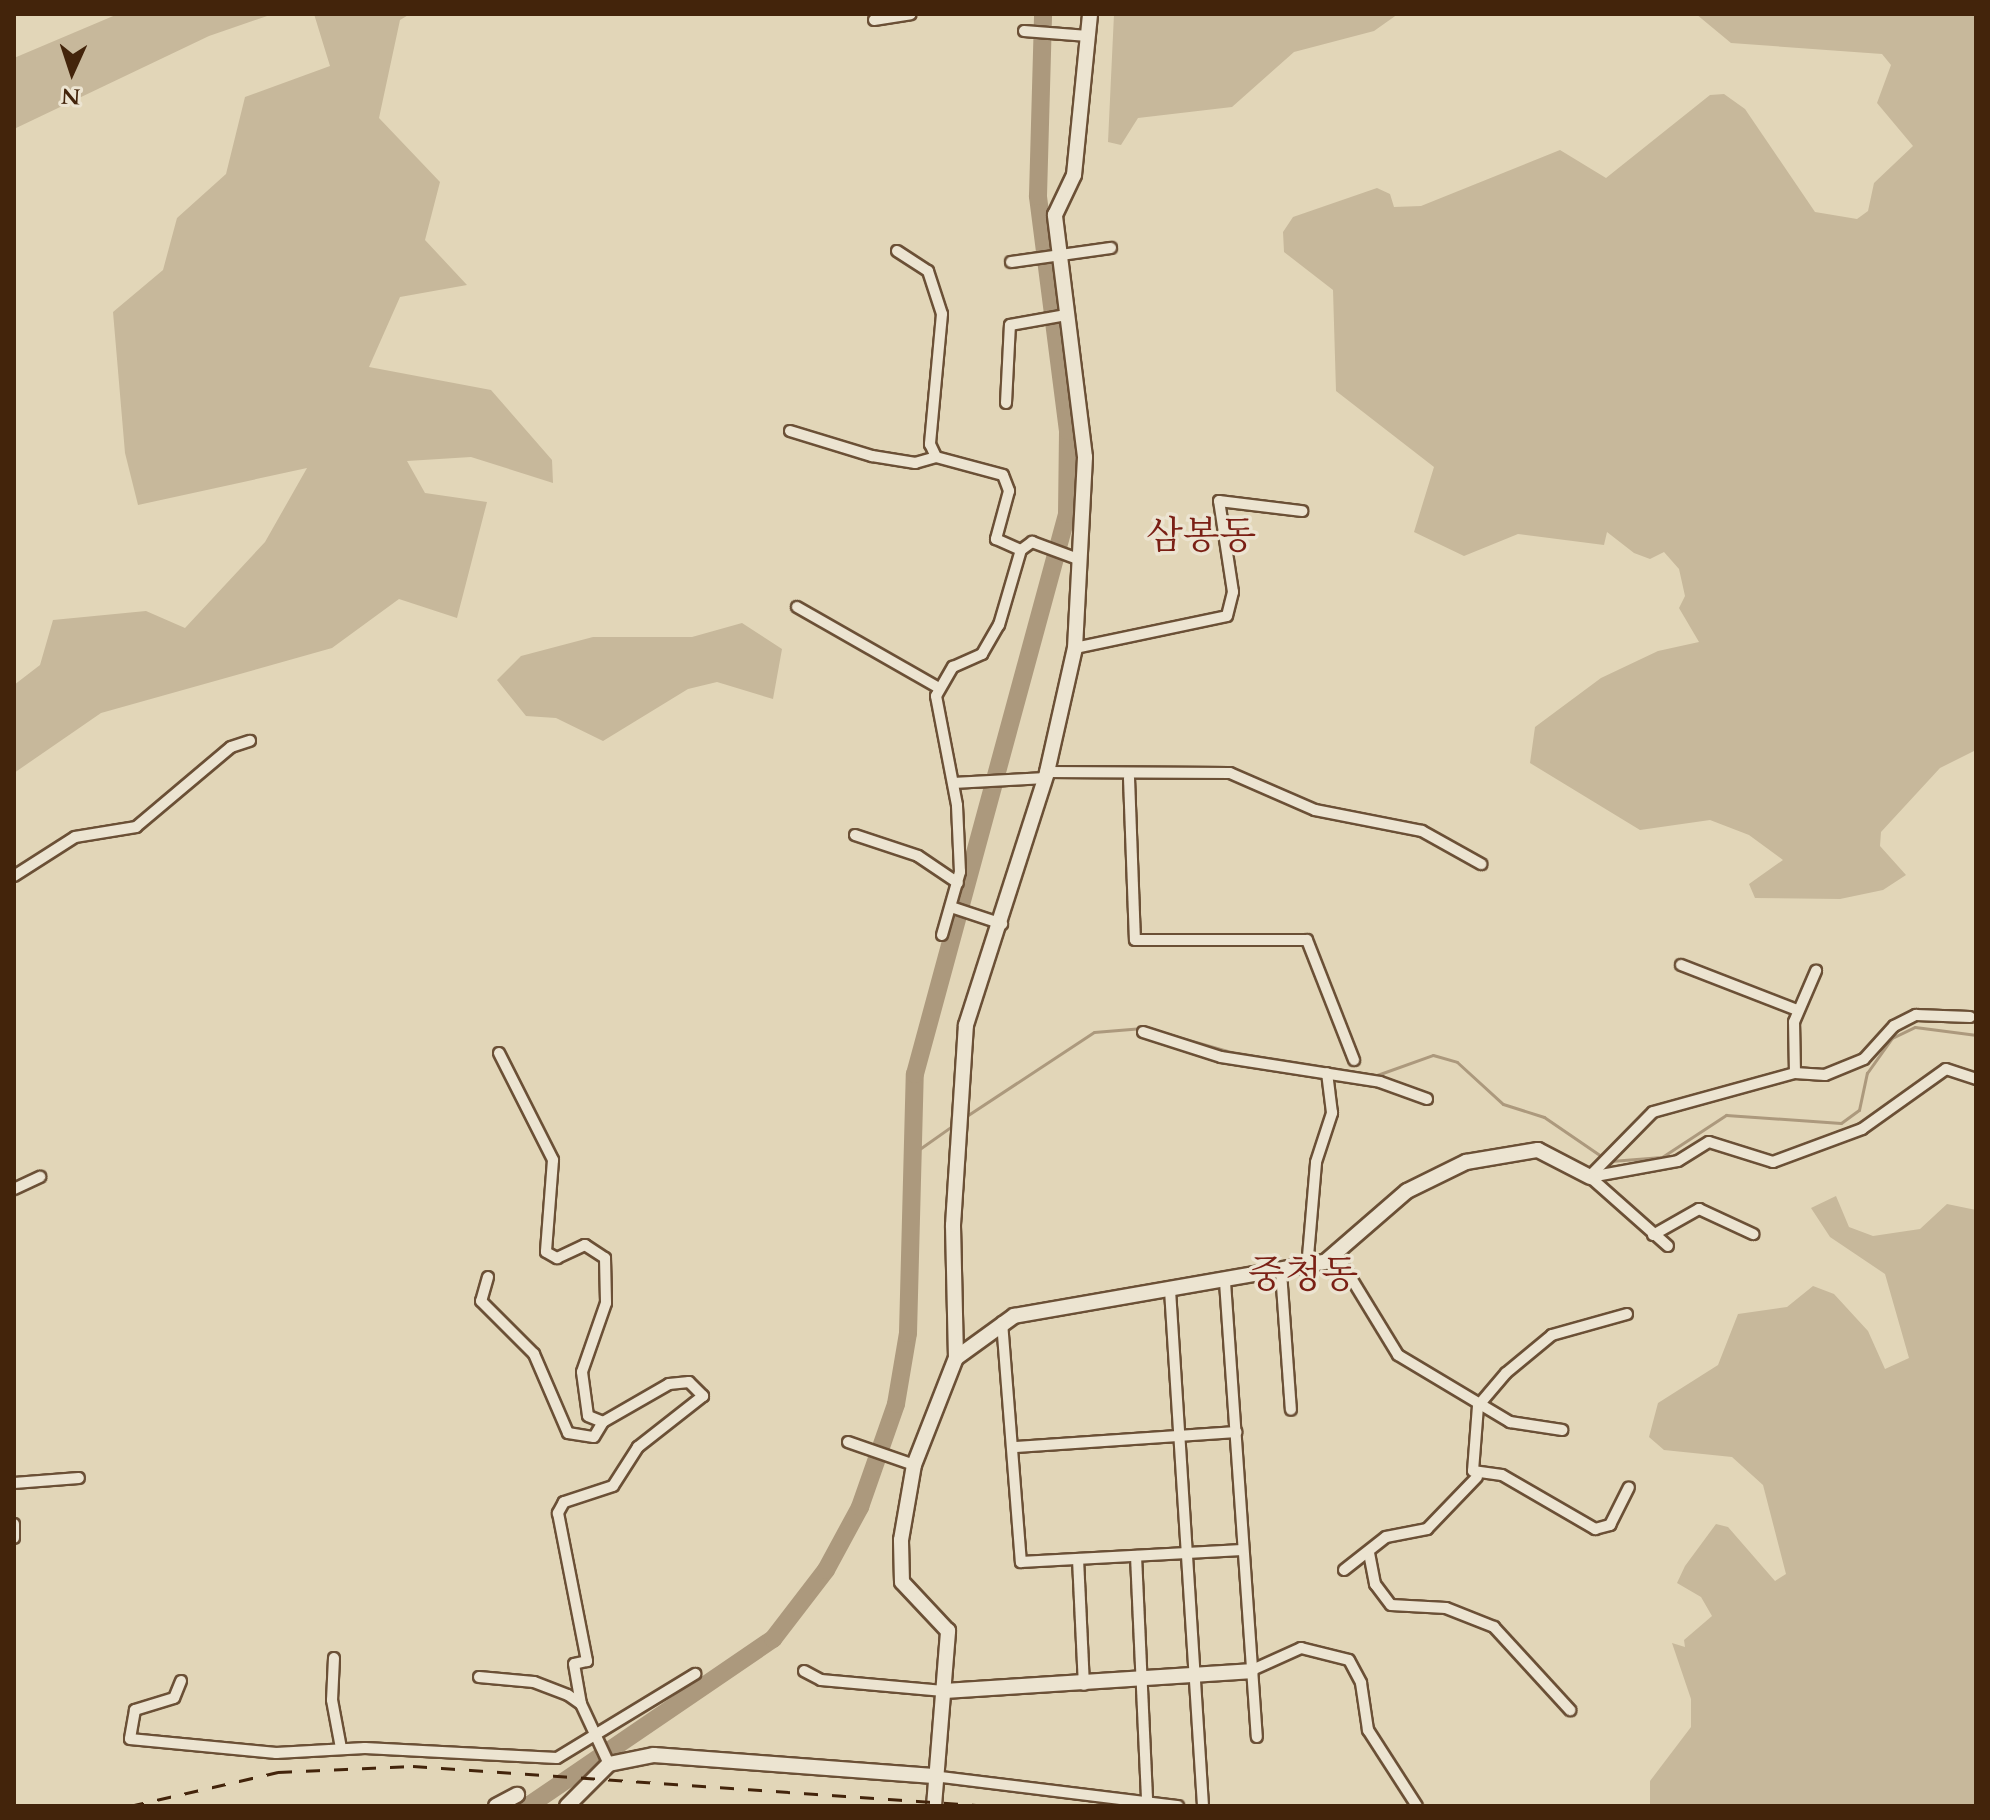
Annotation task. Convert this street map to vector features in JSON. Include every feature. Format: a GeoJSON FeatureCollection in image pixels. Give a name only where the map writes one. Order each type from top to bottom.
{"type":"FeatureCollection","features":[{"type":"Feature","properties":{"kind":"main road"},"geometry":{"type":"LineString","coordinates":[[934,1806],[933,1776],[948,1631],[899,1570],[914,1465],[956,1358],[959,1129],[966,1025],[1002,924],[1046,775],[1075,648],[1074,556],[1085,457],[1057,260],[1055,215],[1074,175],[1090,14]]}},
{"type":"Feature","properties":{"kind":"main road"},"geometry":{"type":"LineString","coordinates":[[956,1358],[1002,1321],[1307,1268],[1337,1255],[1415,1185],[1466,1162],[1538,1150],[1590,1177]]}},
{"type":"Feature","properties":{"kind":"main road"},"geometry":{"type":"LineString","coordinates":[[944,1691],[1198,1679],[1250,1671]]}},
{"type":"Feature","properties":{"kind":"main road"},"geometry":{"type":"LineString","coordinates":[[567,1806],[608,1761],[654,1755],[737,1767],[933,1776]]}},
{"type":"Feature","properties":{"kind":"main road"},"geometry":{"type":"LineString","coordinates":[[496,1806],[517,1795]]}},
{"type":"Feature","properties":{"kind":"street"},"geometry":{"type":"LineString","coordinates":[[874,20],[911,14]]}},
{"type":"Feature","properties":{"kind":"street"},"geometry":{"type":"LineString","coordinates":[[1024,31],[1088,36]]}},
{"type":"Feature","properties":{"kind":"street"},"geometry":{"type":"LineString","coordinates":[[1011,262],[1036,263],[1111,248]]}},
{"type":"Feature","properties":{"kind":"street"},"geometry":{"type":"LineString","coordinates":[[897,251],[928,271],[942,314],[930,444],[936,457]]}},
{"type":"Feature","properties":{"kind":"street"},"geometry":{"type":"LineString","coordinates":[[1006,403],[1010,325],[1064,315]]}},
{"type":"Feature","properties":{"kind":"street"},"geometry":{"type":"LineString","coordinates":[[790,431],[898,461],[936,457],[1003,475],[1009,491],[996,539],[1021,550]]}},
{"type":"Feature","properties":{"kind":"street"},"geometry":{"type":"LineString","coordinates":[[1075,648],[1227,616],[1233,592],[1219,501],[1302,511]]}},
{"type":"Feature","properties":{"kind":"street"},"geometry":{"type":"LineString","coordinates":[[942,935],[958,883],[953,783],[935,720],[939,688],[953,667],[982,654],[994,633],[1021,550],[1032,542],[1074,556]]}},
{"type":"Feature","properties":{"kind":"street"},"geometry":{"type":"LineString","coordinates":[[797,607],[939,688]]}},
{"type":"Feature","properties":{"kind":"street"},"geometry":{"type":"LineString","coordinates":[[14,876],[75,837],[136,827],[231,747],[250,741]]}},
{"type":"Feature","properties":{"kind":"street"},"geometry":{"type":"LineString","coordinates":[[953,783],[1046,775],[1129,778],[1230,773],[1315,810],[1422,831],[1481,864]]}},
{"type":"Feature","properties":{"kind":"street"},"geometry":{"type":"LineString","coordinates":[[1129,778],[1135,940],[1307,940],[1354,1060]]}},
{"type":"Feature","properties":{"kind":"street"},"geometry":{"type":"LineString","coordinates":[[855,835],[918,856],[958,883]]}},
{"type":"Feature","properties":{"kind":"street"},"geometry":{"type":"LineString","coordinates":[[952,908],[1002,924]]}},
{"type":"Feature","properties":{"kind":"street"},"geometry":{"type":"LineString","coordinates":[[1681,965],[1797,1010]]}},
{"type":"Feature","properties":{"kind":"street"},"geometry":{"type":"LineString","coordinates":[[1795,1073],[1797,1010],[1816,971]]}},
{"type":"Feature","properties":{"kind":"street"},"geometry":{"type":"LineString","coordinates":[[1590,1177],[1653,1112],[1795,1073],[1825,1075],[1864,1059],[1894,1026],[1916,1015],[1970,1017]]}},
{"type":"Feature","properties":{"kind":"street"},"geometry":{"type":"LineString","coordinates":[[1143,1032],[1221,1057],[1327,1073],[1427,1099]]}},
{"type":"Feature","properties":{"kind":"street"},"geometry":{"type":"LineString","coordinates":[[499,1053],[553,1160],[546,1252],[557,1258],[585,1245],[605,1258],[606,1303],[582,1372],[588,1416],[603,1422]]}},
{"type":"Feature","properties":{"kind":"street"},"geometry":{"type":"LineString","coordinates":[[1590,1177],[1678,1161],[1709,1142],[1773,1162],[1862,1129],[1946,1069],[1976,1079]]}},
{"type":"Feature","properties":{"kind":"street"},"geometry":{"type":"LineString","coordinates":[[1307,1268],[1318,1154],[1332,1113],[1327,1073]]}},
{"type":"Feature","properties":{"kind":"street"},"geometry":{"type":"LineString","coordinates":[[14,1189],[40,1177]]}},
{"type":"Feature","properties":{"kind":"street"},"geometry":{"type":"LineString","coordinates":[[1590,1177],[1668,1246]]}},
{"type":"Feature","properties":{"kind":"street"},"geometry":{"type":"LineString","coordinates":[[1653,1235],[1699,1209],[1753,1234]]}},
{"type":"Feature","properties":{"kind":"street"},"geometry":{"type":"LineString","coordinates":[[1337,1255],[1398,1355],[1478,1406],[1527,1429],[1562,1430]]}},
{"type":"Feature","properties":{"kind":"street"},"geometry":{"type":"LineString","coordinates":[[1281,1272],[1291,1410]]}},
{"type":"Feature","properties":{"kind":"street"},"geometry":{"type":"LineString","coordinates":[[488,1277],[481,1301],[534,1354],[568,1433],[594,1437],[603,1422],[669,1384],[689,1382],[702,1389],[699,1406],[638,1447],[613,1486],[564,1502],[558,1513],[581,1662],[581,1704],[608,1761]]}},
{"type":"Feature","properties":{"kind":"street"},"geometry":{"type":"LineString","coordinates":[[1225,1282],[1257,1737]]}},
{"type":"Feature","properties":{"kind":"street"},"geometry":{"type":"LineString","coordinates":[[1170,1290],[1198,1679],[1203,1806]]}},
{"type":"Feature","properties":{"kind":"street"},"geometry":{"type":"LineString","coordinates":[[1477,1477],[1478,1406],[1552,1335],[1627,1314]]}},
{"type":"Feature","properties":{"kind":"street"},"geometry":{"type":"LineString","coordinates":[[1002,1321],[1016,1447],[1021,1562],[1242,1550]]}},
{"type":"Feature","properties":{"kind":"street"},"geometry":{"type":"LineString","coordinates":[[1016,1447],[1236,1432]]}},
{"type":"Feature","properties":{"kind":"street"},"geometry":{"type":"LineString","coordinates":[[848,1442],[871,1447],[914,1465]]}},
{"type":"Feature","properties":{"kind":"street"},"geometry":{"type":"LineString","coordinates":[[1344,1570],[1386,1537],[1427,1529],[1477,1477],[1502,1475],[1595,1529],[1610,1525],[1629,1487]]}},
{"type":"Feature","properties":{"kind":"street"},"geometry":{"type":"LineString","coordinates":[[14,1483],[79,1478]]}},
{"type":"Feature","properties":{"kind":"street"},"geometry":{"type":"LineString","coordinates":[[14,1524],[14,1538]]}},
{"type":"Feature","properties":{"kind":"street"},"geometry":{"type":"LineString","coordinates":[[1369,1553],[1375,1584],[1391,1605],[1446,1608],[1494,1627],[1570,1710]]}},
{"type":"Feature","properties":{"kind":"street"},"geometry":{"type":"LineString","coordinates":[[1136,1556],[1147,1800]]}},
{"type":"Feature","properties":{"kind":"street"},"geometry":{"type":"LineString","coordinates":[[1078,1559],[1084,1685]]}},
{"type":"Feature","properties":{"kind":"street"},"geometry":{"type":"LineString","coordinates":[[1250,1671],[1301,1648],[1349,1660],[1361,1683],[1368,1730],[1417,1806]]}},
{"type":"Feature","properties":{"kind":"street"},"geometry":{"type":"LineString","coordinates":[[334,1658],[332,1700],[341,1748]]}},
{"type":"Feature","properties":{"kind":"street"},"geometry":{"type":"LineString","coordinates":[[804,1671],[821,1680],[944,1691]]}},
{"type":"Feature","properties":{"kind":"street"},"geometry":{"type":"LineString","coordinates":[[181,1681],[174,1698],[135,1710],[130,1739],[276,1753],[341,1748],[557,1758],[597,1739],[695,1674]]}},
{"type":"Feature","properties":{"kind":"street"},"geometry":{"type":"LineString","coordinates":[[479,1677],[534,1682],[581,1704]]}},
{"type":"Feature","properties":{"kind":"street"},"geometry":{"type":"LineString","coordinates":[[933,1776],[1178,1806]]}},
{"type":"Feature","properties":{"kind":"shaded area"},"geometry":{"type":"Polygon","coordinates":[[[118,14],[273,14],[209,36],[14,129],[14,58],[118,14]]]}},
{"type":"Feature","properties":{"kind":"shaded area"},"geometry":{"type":"Polygon","coordinates":[[[314,14],[410,14],[400,20],[379,118],[440,182],[425,240],[467,285],[400,297],[369,367],[491,390],[552,460],[553,483],[471,457],[407,461],[425,493],[487,502],[457,618],[399,599],[332,648],[101,713],[14,773],[14,685],[40,665],[53,620],[146,611],[185,628],[265,542],[307,468],[138,505],[125,453],[113,312],[163,270],[177,218],[226,174],[245,97],[330,66],[314,14]]]}},
{"type":"Feature","properties":{"kind":"shaded area"},"geometry":{"type":"Polygon","coordinates":[[[1114,14],[1398,14],[1374,31],[1294,52],[1232,107],[1138,118],[1121,145],[1108,142],[1114,14]]]}},
{"type":"Feature","properties":{"kind":"shaded area"},"geometry":{"type":"Polygon","coordinates":[[[1696,14],[1976,14],[1974,751],[1940,768],[1881,832],[1880,846],[1906,875],[1883,890],[1840,899],[1755,898],[1749,884],[1783,860],[1749,835],[1710,820],[1640,830],[1530,763],[1535,727],[1601,678],[1658,651],[1699,642],[1679,608],[1685,596],[1679,569],[1664,552],[1650,559],[1634,553],[1607,532],[1604,545],[1518,534],[1464,556],[1414,532],[1434,467],[1336,391],[1333,290],[1284,252],[1283,232],[1293,217],[1377,188],[1390,194],[1394,207],[1421,206],[1560,150],[1606,178],[1710,95],[1724,94],[1745,109],[1815,212],[1857,219],[1868,211],[1874,183],[1913,146],[1877,103],[1891,65],[1882,54],[1731,43],[1696,14]]]}},
{"type":"Feature","properties":{"kind":"shaded area"},"geometry":{"type":"Polygon","coordinates":[[[742,623],[782,649],[773,699],[717,682],[688,689],[603,741],[556,718],[526,716],[497,680],[521,656],[593,637],[692,637],[742,623]]]}},
{"type":"Feature","properties":{"kind":"shaded area"},"geometry":{"type":"Polygon","coordinates":[[[1836,1196],[1849,1227],[1873,1236],[1920,1229],[1947,1204],[1976,1210],[1976,1806],[1650,1806],[1650,1781],[1691,1727],[1691,1699],[1672,1643],[1685,1647],[1684,1640],[1712,1616],[1701,1597],[1677,1583],[1685,1566],[1716,1524],[1728,1527],[1775,1581],[1786,1574],[1763,1485],[1732,1457],[1664,1450],[1649,1437],[1658,1403],[1718,1365],[1738,1314],[1787,1307],[1813,1286],[1834,1294],[1868,1331],[1885,1369],[1909,1358],[1885,1274],[1830,1237],[1811,1208],[1836,1196]]]}},
{"type":"Feature","properties":{"kind":"waterway"},"geometry":{"type":"LineString","coordinates":[[528,1806],[773,1639],[826,1570],[860,1507],[896,1404],[908,1333],[915,1074],[1067,514],[1068,431],[1038,196],[1043,14]]}},
{"type":"Feature","properties":{"kind":"waterway"},"geometry":{"type":"LineString","coordinates":[[1611,1161],[1662,1157],[1726,1115],[1841,1123],[1859,1110],[1867,1073],[1892,1038],[1915,1027],[1976,1035]]}},
{"type":"Feature","properties":{"kind":"waterway"},"geometry":{"type":"LineString","coordinates":[[965,1117],[1094,1032],[1143,1028]]}},
{"type":"Feature","properties":{"kind":"waterway"},"geometry":{"type":"LineString","coordinates":[[1150,1029],[1231,1052],[1377,1075],[1433,1055],[1457,1062],[1503,1104],[1544,1117],[1604,1158]]}},
{"type":"Feature","properties":{"kind":"waterway"},"geometry":{"type":"LineString","coordinates":[[911,1155],[955,1124]]}},
{"type":"Feature","properties":{"kind":"railway"},"geometry":{"type":"LineString","coordinates":[[130,1806],[278,1772],[413,1766],[991,1806]]}},
{"type":"Feature","properties":{"kind":"district","name":"삼봉동"},"geometry":{"type":"Point","coordinates":[1201,537]}},
{"type":"Feature","properties":{"kind":"district","name":"중청동"},"geometry":{"type":"Point","coordinates":[1303,1276]}}]}
